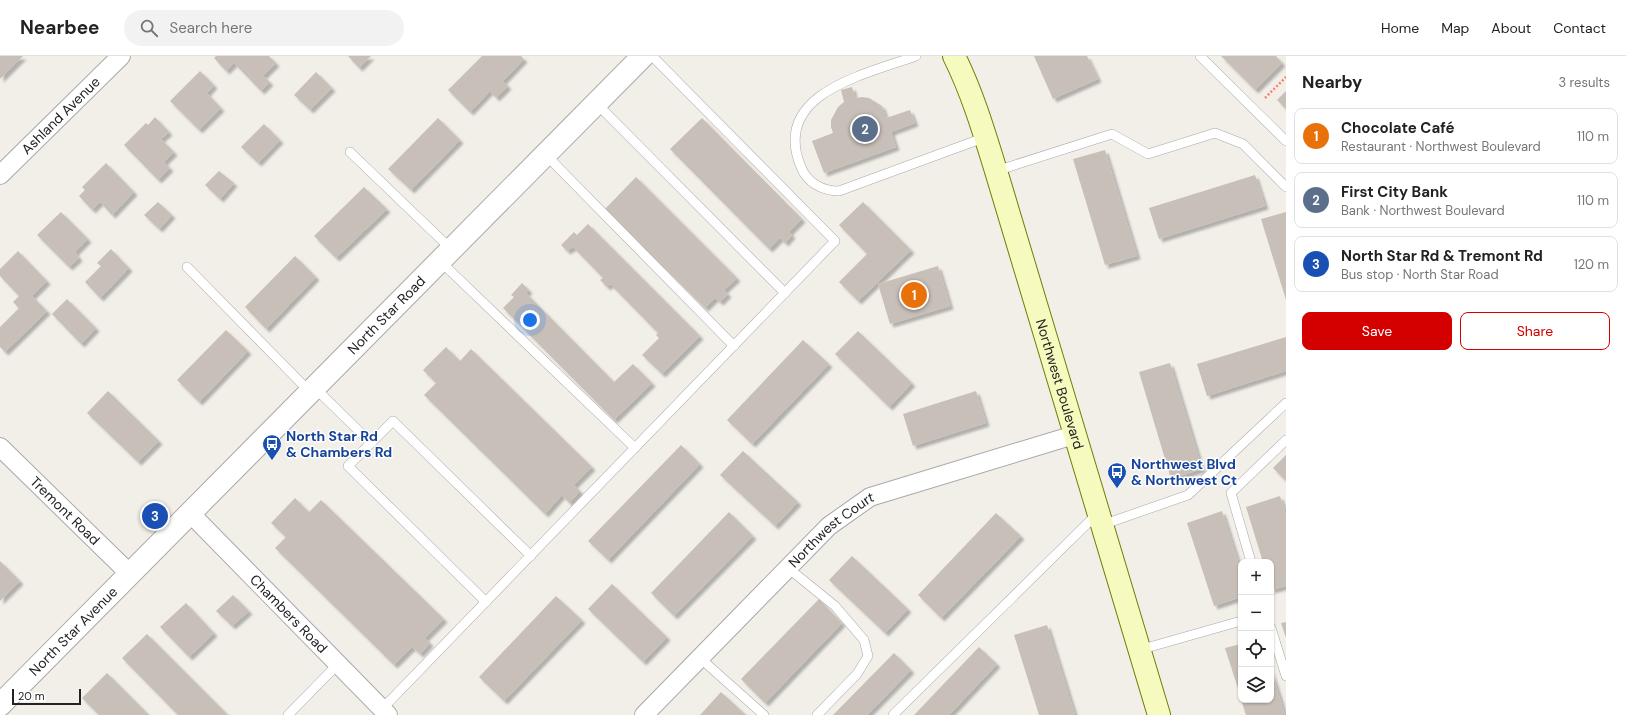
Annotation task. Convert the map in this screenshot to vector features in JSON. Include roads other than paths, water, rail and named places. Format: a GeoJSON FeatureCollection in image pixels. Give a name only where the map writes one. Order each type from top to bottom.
{"type":"FeatureCollection","features":[{"type":"Feature","properties":{"kind":"main road","name":"Northwest Boulevard"},"geometry":{"type":"LineString","coordinates":[[954,56],[986,137],[1159,715]]}},
{"type":"Feature","properties":{"kind":"street","name":"Ashland Avenue"},"geometry":{"type":"LineString","coordinates":[[0,175],[121,56]]}},
{"type":"Feature","properties":{"kind":"street","name":"North Star Road"},"geometry":{"type":"LineString","coordinates":[[130,574],[643,56]]}},
{"type":"Feature","properties":{"kind":"street","name":"Northwest Court"},"geometry":{"type":"LineString","coordinates":[[644,715],[830,526],[870,497],[1074,435]]}},
{"type":"Feature","properties":{"kind":"street","name":"Tremont Road"},"geometry":{"type":"LineString","coordinates":[[0,447],[130,574]]}},
{"type":"Feature","properties":{"kind":"street","name":"Chambers Road"},"geometry":{"type":"LineString","coordinates":[[190,513],[385,712]]}},
{"type":"Feature","properties":{"kind":"street","name":"North Star Avenue"},"geometry":{"type":"LineString","coordinates":[[0,705],[130,574]]}},
{"type":"Feature","properties":{"kind":"lane"},"geometry":{"type":"LineString","coordinates":[[385,712],[486,602],[836,241],[652,56]]}},
{"type":"Feature","properties":{"kind":"lane"},"geometry":{"type":"LineString","coordinates":[[916,56],[838,84],[822,94],[806,110],[796,129],[795,151],[801,169],[813,184],[828,191],[839,191],[986,137]]}},
{"type":"Feature","properties":{"kind":"lane"},"geometry":{"type":"LineString","coordinates":[[1200,56],[1286,141]]}},
{"type":"Feature","properties":{"kind":"lane"},"geometry":{"type":"LineString","coordinates":[[596,103],[785,293]]}},
{"type":"Feature","properties":{"kind":"lane"},"geometry":{"type":"LineString","coordinates":[[996,171],[1112,134],[1148,154],[1215,133],[1243,144],[1286,187]]}},
{"type":"Feature","properties":{"kind":"lane"},"geometry":{"type":"LineString","coordinates":[[350,152],[445,255],[635,448]]}},
{"type":"Feature","properties":{"kind":"lane"},"geometry":{"type":"LineString","coordinates":[[545,154],[734,346]]}},
{"type":"Feature","properties":{"kind":"lane"},"geometry":{"type":"LineString","coordinates":[[187,267],[312,390],[371,443]]}},
{"type":"Feature","properties":{"kind":"lane"},"geometry":{"type":"LineString","coordinates":[[893,715],[1100,519],[1188,495],[1286,402]]}},
{"type":"Feature","properties":{"kind":"lane"},"geometry":{"type":"LineString","coordinates":[[486,602],[348,466],[393,421],[531,556]]}},
{"type":"Feature","properties":{"kind":"lane"},"geometry":{"type":"LineString","coordinates":[[1250,559],[1231,493],[1286,440]]}},
{"type":"Feature","properties":{"kind":"lane"},"geometry":{"type":"LineString","coordinates":[[788,568],[835,606],[864,640],[868,656],[857,674],[817,715]]}},
{"type":"Feature","properties":{"kind":"lane"},"geometry":{"type":"LineString","coordinates":[[1139,650],[1238,622]]}},
{"type":"Feature","properties":{"kind":"lane"},"geometry":{"type":"LineString","coordinates":[[1272,631],[1286,676]]}},
{"type":"Feature","properties":{"kind":"lane"},"geometry":{"type":"LineString","coordinates":[[700,658],[764,715]]}},
{"type":"Feature","properties":{"kind":"lane"},"geometry":{"type":"LineString","coordinates":[[288,715],[338,664]]}},
{"type":"Feature","properties":{"kind":"place","name":"First City Bank"},"geometry":{"type":"Point","coordinates":[865,129]}},
{"type":"Feature","properties":{"kind":"place","name":"Chocolate Café"},"geometry":{"type":"Point","coordinates":[914,295]}},
{"type":"Feature","properties":{"kind":"place","name":"North Star Rd & Chambers Rd"},"geometry":{"type":"Point","coordinates":[272,461]}},
{"type":"Feature","properties":{"kind":"place","name":"Northwest Blvd & Northwest Ct"},"geometry":{"type":"Point","coordinates":[1117,489]}},
{"type":"Feature","properties":{"kind":"place","name":"North Star Rd & Tremont Rd"},"geometry":{"type":"Point","coordinates":[155,516]}}]}
